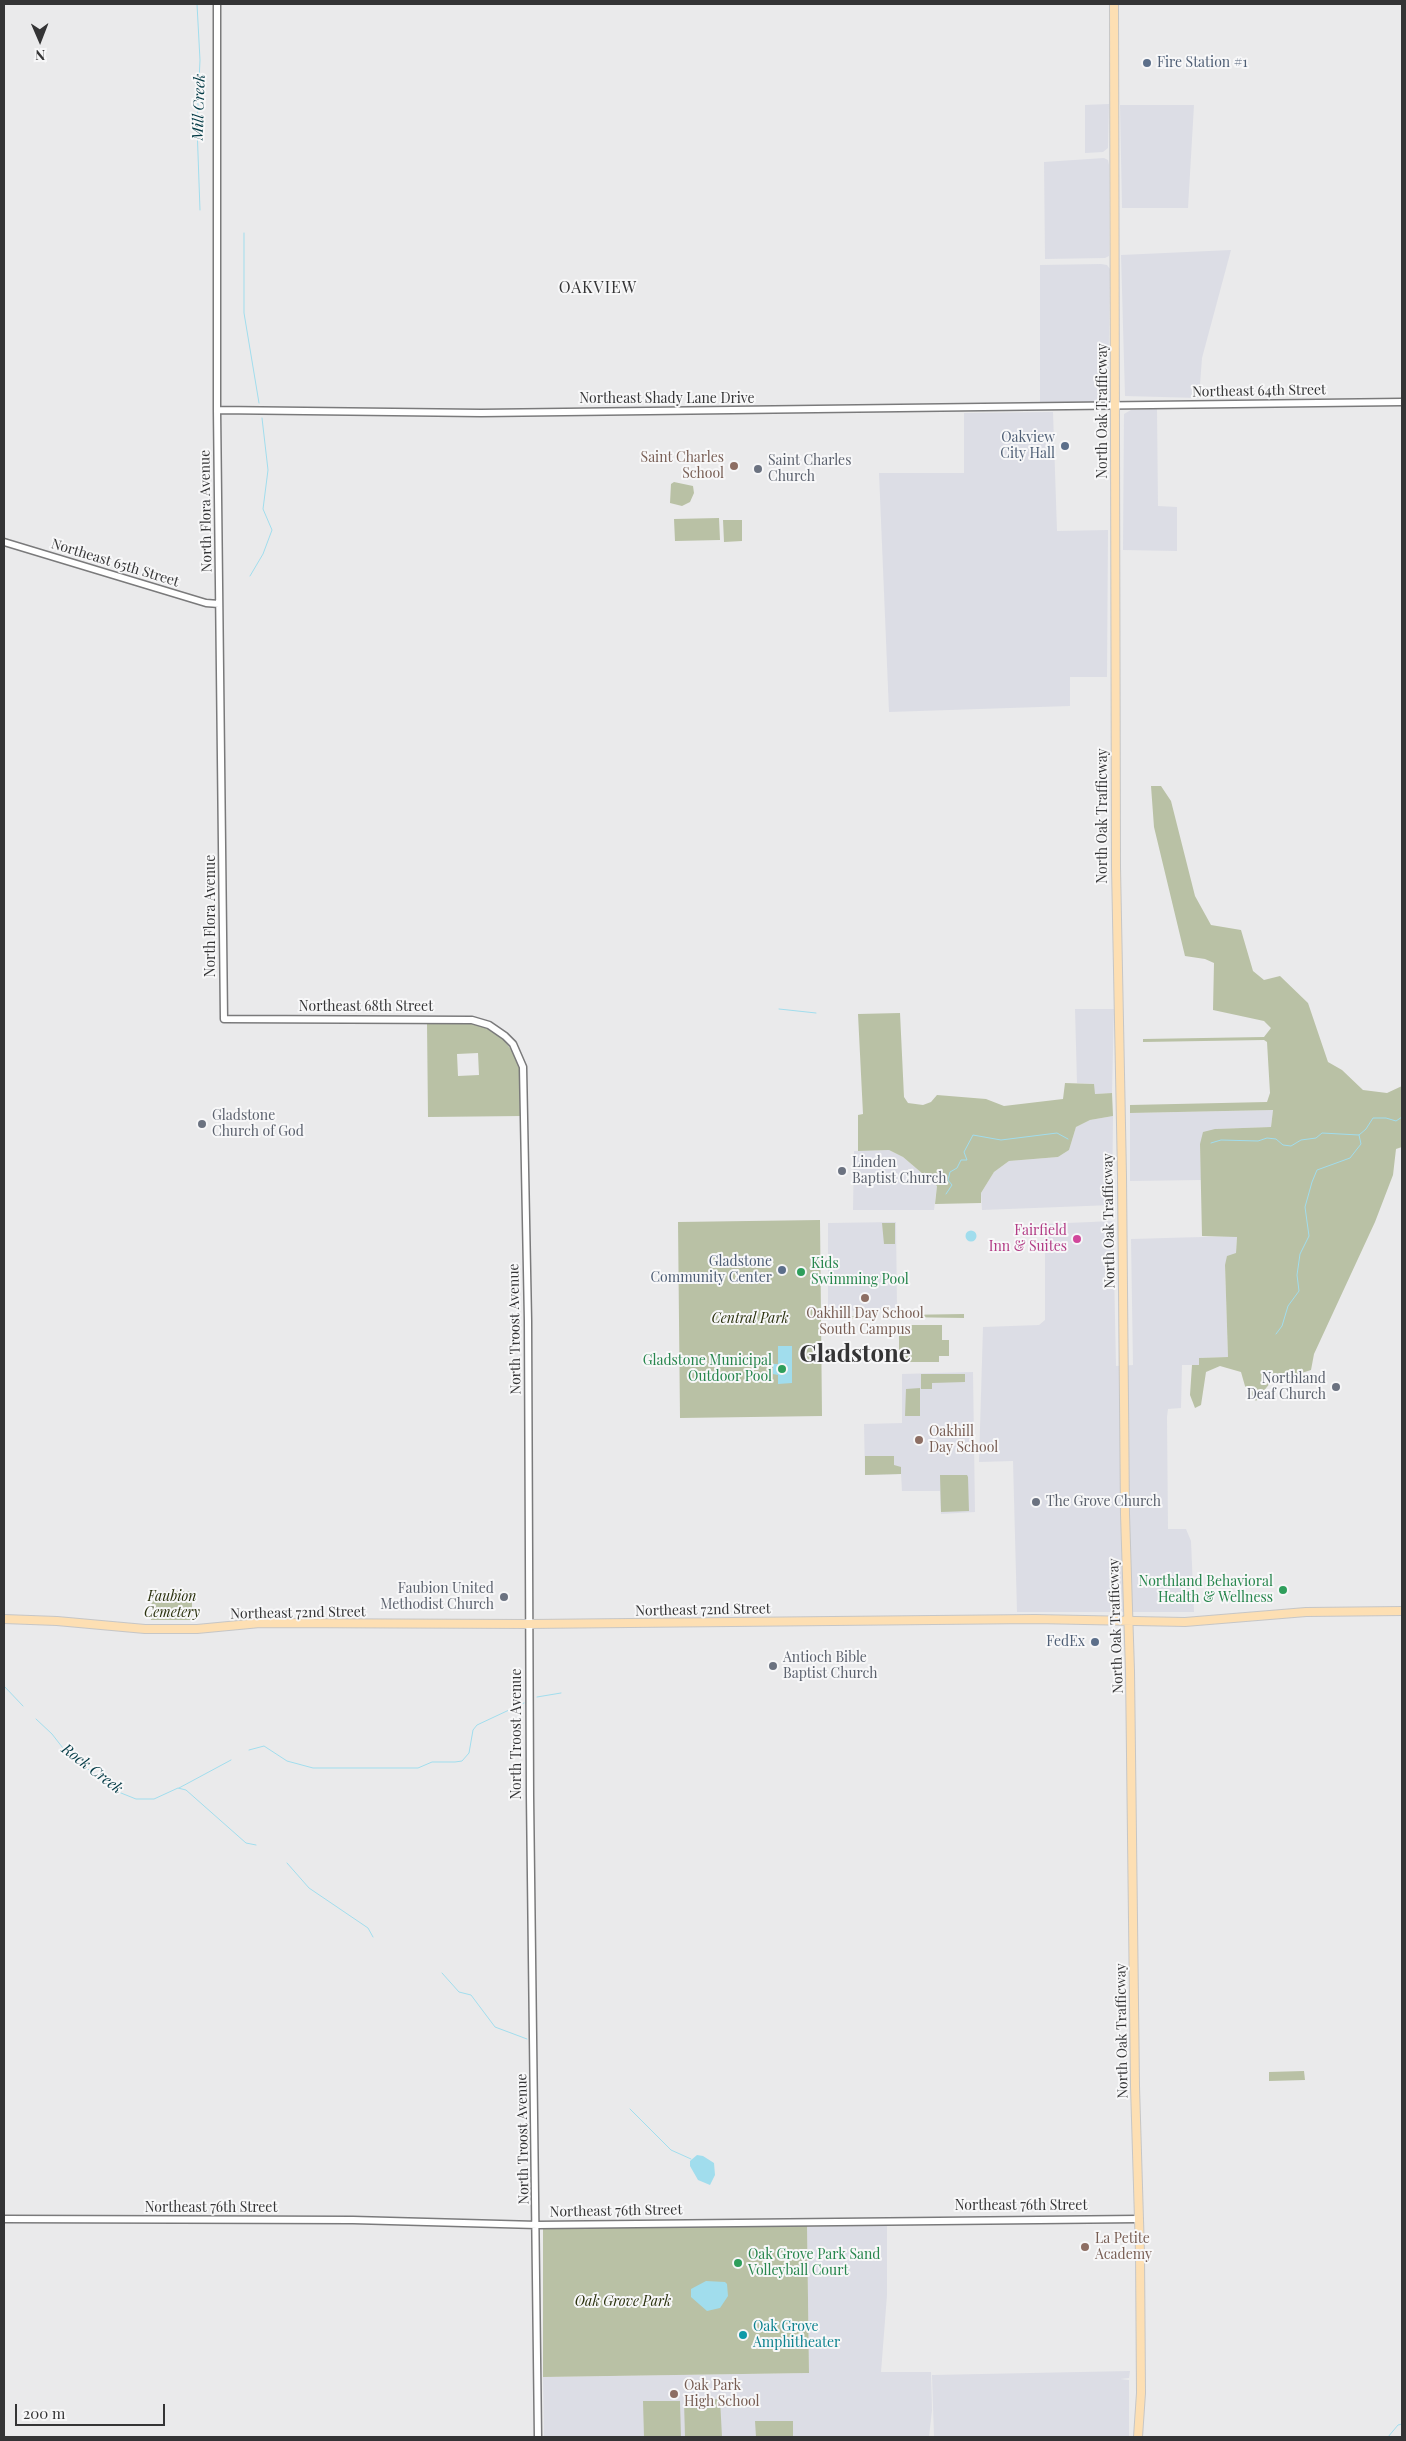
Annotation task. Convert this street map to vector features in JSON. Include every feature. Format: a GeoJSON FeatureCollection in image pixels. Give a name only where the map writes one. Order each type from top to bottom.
{"type":"FeatureCollection","features":[{"type":"Feature","properties":{"kind":"main road","name":"North Oak Trafficway"},"geometry":{"type":"LineString","coordinates":[[1114,4],[1116,858],[1125,1514],[1129,1620],[1134,2073],[1139,2219],[1141,2392],[1138,2437]]}},
{"type":"Feature","properties":{"kind":"main road","name":"Northeast 72nd Street"},"geometry":{"type":"LineString","coordinates":[[4,1619],[57,1621],[145,1629],[197,1629],[260,1623],[529,1624],[1129,1620],[1185,1622],[1304,1612],[1402,1611]]}},
{"type":"Feature","properties":{"kind":"street","name":"North Flora Avenue"},"geometry":{"type":"LineString","coordinates":[[216,4],[217,410],[224,1019]]}},
{"type":"Feature","properties":{"kind":"street","name":"Northeast 64th Street"},"geometry":{"type":"LineString","coordinates":[[1116,405],[1402,402]]}},
{"type":"Feature","properties":{"kind":"street","name":"Northeast Shady Lane Drive"},"geometry":{"type":"LineString","coordinates":[[217,410],[481,413],[1041,408],[1116,405]]}},
{"type":"Feature","properties":{"kind":"street","name":"Northeast 65th Street"},"geometry":{"type":"LineString","coordinates":[[4,542],[206,603],[219,604]]}},
{"type":"Feature","properties":{"kind":"street","name":"Northeast 68th Street"},"geometry":{"type":"LineString","coordinates":[[224,1019],[472,1020],[489,1025],[505,1036]]}},
{"type":"Feature","properties":{"kind":"street","name":"North Troost Avenue"},"geometry":{"type":"LineString","coordinates":[[505,1036],[517,1052],[523,1068],[525,1085],[538,2437]]}},
{"type":"Feature","properties":{"kind":"street","name":"Northeast 76th Street"},"geometry":{"type":"LineString","coordinates":[[4,2219],[353,2220],[537,2225],[1139,2219]]}},
{"type":"Feature","properties":{"kind":"shaded area"},"geometry":{"type":"Polygon","coordinates":[[[1109,104],[1108,148],[1103,152],[1085,153],[1085,105],[1109,104]]]}},
{"type":"Feature","properties":{"kind":"shaded area"},"geometry":{"type":"Polygon","coordinates":[[[1120,105],[1194,105],[1188,208],[1122,208],[1120,105]]]}},
{"type":"Feature","properties":{"kind":"shaded area"},"geometry":{"type":"Polygon","coordinates":[[[1104,158],[1108,160],[1109,165],[1109,256],[1105,258],[1045,259],[1044,162],[1104,158]]]}},
{"type":"Feature","properties":{"kind":"shaded area"},"geometry":{"type":"Polygon","coordinates":[[[1231,250],[1202,358],[1199,398],[1125,396],[1121,255],[1231,250]]]}},
{"type":"Feature","properties":{"kind":"shaded area"},"geometry":{"type":"Polygon","coordinates":[[[1040,265],[1107,265],[1110,269],[1108,399],[1101,403],[1040,404],[1040,265]]]}},
{"type":"Feature","properties":{"kind":"shaded area"},"geometry":{"type":"Polygon","coordinates":[[[1157,409],[1158,506],[1177,507],[1177,551],[1123,550],[1124,414],[1131,410],[1157,409]]]}},
{"type":"Feature","properties":{"kind":"shaded area"},"geometry":{"type":"Polygon","coordinates":[[[1053,412],[1057,531],[1108,530],[1107,677],[1070,677],[1070,706],[889,712],[879,473],[964,473],[964,413],[1053,412]]]}},
{"type":"Feature","properties":{"kind":"shaded area"},"geometry":{"type":"Polygon","coordinates":[[[1075,1009],[1114,1009],[1112,1093],[1094,1094],[1094,1084],[1077,1083],[1075,1009]]]}},
{"type":"Feature","properties":{"kind":"shaded area"},"geometry":{"type":"Polygon","coordinates":[[[1273,1110],[1271,1127],[1215,1129],[1200,1144],[1201,1180],[1130,1181],[1130,1113],[1273,1110]]]}},
{"type":"Feature","properties":{"kind":"shaded area"},"geometry":{"type":"Polygon","coordinates":[[[1113,1116],[1112,1205],[982,1210],[981,1193],[994,1172],[1009,1161],[1058,1157],[1069,1150],[1076,1127],[1090,1120],[1113,1116]]]}},
{"type":"Feature","properties":{"kind":"shaded area"},"geometry":{"type":"Polygon","coordinates":[[[889,1150],[903,1157],[937,1186],[934,1210],[853,1210],[854,1151],[889,1150]]]}},
{"type":"Feature","properties":{"kind":"shaded area"},"geometry":{"type":"Polygon","coordinates":[[[1113,1221],[1116,1366],[1133,1365],[1131,1239],[1237,1236],[1236,1254],[1225,1265],[1228,1357],[1200,1358],[1199,1365],[1182,1365],[1181,1408],[1168,1409],[1167,1417],[1168,1529],[1186,1529],[1191,1541],[1194,1612],[1017,1612],[1013,1461],[979,1462],[983,1327],[1039,1325],[1045,1320],[1045,1224],[1113,1221]]]}},
{"type":"Feature","properties":{"kind":"shaded area"},"geometry":{"type":"Polygon","coordinates":[[[896,1222],[897,1310],[830,1311],[828,1308],[828,1223],[896,1222]]]}},
{"type":"Feature","properties":{"kind":"shaded area","name":"Oakhill Day School"},"geometry":{"type":"Polygon","coordinates":[[[973,1372],[975,1512],[941,1514],[940,1491],[902,1491],[901,1474],[865,1475],[864,1424],[902,1423],[902,1374],[973,1372]]]}},
{"type":"Feature","properties":{"kind":"shaded area"},"geometry":{"type":"Polygon","coordinates":[[[887,2223],[887,2295],[881,2372],[931,2372],[932,2410],[929,2437],[544,2437],[543,2377],[809,2373],[807,2224],[887,2223]]]}},
{"type":"Feature","properties":{"kind":"shaded area"},"geometry":{"type":"Polygon","coordinates":[[[1130,2371],[1129,2378],[1120,2379],[1129,2380],[1129,2437],[934,2437],[932,2375],[1130,2371]]]}},
{"type":"Feature","properties":{"kind":"green space"},"geometry":{"type":"Polygon","coordinates":[[[674,482],[693,486],[694,493],[690,502],[682,506],[670,503],[671,484],[674,482]]]}},
{"type":"Feature","properties":{"kind":"green space"},"geometry":{"type":"Polygon","coordinates":[[[719,518],[720,540],[675,541],[674,519],[719,518]]]}},
{"type":"Feature","properties":{"kind":"green space"},"geometry":{"type":"Polygon","coordinates":[[[723,520],[742,520],[742,541],[724,542],[723,520]]]}},
{"type":"Feature","properties":{"kind":"green space"},"geometry":{"type":"Polygon","coordinates":[[[1151,786],[1161,786],[1171,801],[1195,896],[1211,925],[1241,930],[1253,971],[1264,980],[1280,976],[1308,1003],[1328,1062],[1342,1070],[1363,1090],[1387,1093],[1402,1086],[1402,1147],[1396,1149],[1393,1175],[1375,1222],[1314,1354],[1311,1370],[1270,1383],[1256,1401],[1245,1386],[1241,1372],[1220,1366],[1206,1372],[1201,1405],[1195,1408],[1190,1395],[1192,1365],[1199,1365],[1199,1358],[1228,1357],[1225,1265],[1227,1256],[1236,1253],[1237,1237],[1202,1236],[1200,1144],[1203,1132],[1215,1129],[1271,1127],[1273,1110],[1130,1113],[1130,1105],[1267,1102],[1270,1093],[1267,1042],[1264,1040],[1143,1042],[1143,1039],[1264,1037],[1271,1028],[1264,1021],[1213,1010],[1214,963],[1205,959],[1185,956],[1154,827],[1151,786]]]}},
{"type":"Feature","properties":{"kind":"green space"},"geometry":{"type":"Polygon","coordinates":[[[900,1013],[904,1097],[908,1103],[923,1105],[931,1102],[937,1095],[986,1099],[1004,1106],[1063,1099],[1065,1083],[1094,1084],[1095,1094],[1112,1093],[1113,1116],[1090,1120],[1076,1127],[1069,1150],[1058,1157],[1009,1161],[994,1172],[981,1193],[981,1203],[935,1204],[937,1186],[903,1157],[889,1150],[858,1151],[858,1115],[863,1114],[858,1014],[900,1013]]]}},
{"type":"Feature","properties":{"kind":"green space"},"geometry":{"type":"Polygon","coordinates":[[[427,1023],[475,1024],[488,1029],[503,1039],[513,1052],[519,1066],[522,1116],[428,1117],[427,1023]],[[478,1053],[457,1054],[458,1076],[479,1075],[478,1053]]]}},
{"type":"Feature","properties":{"kind":"green space","name":"Central Park"},"geometry":{"type":"Polygon","coordinates":[[[820,1220],[822,1416],[680,1418],[678,1222],[820,1220]]]}},
{"type":"Feature","properties":{"kind":"green space"},"geometry":{"type":"Polygon","coordinates":[[[882,1223],[895,1223],[895,1244],[884,1244],[882,1223]]]}},
{"type":"Feature","properties":{"kind":"green space"},"geometry":{"type":"Polygon","coordinates":[[[964,1314],[964,1318],[899,1317],[900,1315],[964,1314]]]}},
{"type":"Feature","properties":{"kind":"green space"},"geometry":{"type":"Polygon","coordinates":[[[836,1316],[860,1316],[861,1318],[836,1320],[836,1316]]]}},
{"type":"Feature","properties":{"kind":"green space"},"geometry":{"type":"Polygon","coordinates":[[[899,1325],[942,1325],[942,1340],[949,1340],[949,1356],[939,1356],[939,1362],[899,1362],[899,1325]]]}},
{"type":"Feature","properties":{"kind":"green space"},"geometry":{"type":"Polygon","coordinates":[[[921,1374],[965,1374],[965,1382],[932,1383],[932,1389],[921,1389],[921,1374]]]}},
{"type":"Feature","properties":{"kind":"green space"},"geometry":{"type":"Polygon","coordinates":[[[920,1388],[920,1416],[905,1416],[906,1389],[920,1388]]]}},
{"type":"Feature","properties":{"kind":"green space"},"geometry":{"type":"Polygon","coordinates":[[[865,1456],[894,1456],[894,1465],[901,1467],[901,1474],[865,1475],[865,1456]]]}},
{"type":"Feature","properties":{"kind":"green space"},"geometry":{"type":"Polygon","coordinates":[[[940,1475],[967,1475],[969,1511],[941,1512],[940,1475]]]}},
{"type":"Feature","properties":{"kind":"green space","name":"Faubion Cemetery"},"geometry":{"type":"Polygon","coordinates":[[[152,1591],[192,1591],[192,1620],[151,1620],[152,1591]]]}},
{"type":"Feature","properties":{"kind":"green space"},"geometry":{"type":"Polygon","coordinates":[[[1304,2071],[1305,2080],[1269,2081],[1269,2072],[1304,2071]]]}},
{"type":"Feature","properties":{"kind":"green space","name":"Oak Grove Park"},"geometry":{"type":"Polygon","coordinates":[[[807,2224],[809,2373],[543,2377],[543,2229],[807,2224]]]}},
{"type":"Feature","properties":{"kind":"green space"},"geometry":{"type":"Polygon","coordinates":[[[720,2399],[722,2437],[685,2437],[684,2401],[720,2399]]]}},
{"type":"Feature","properties":{"kind":"green space"},"geometry":{"type":"Polygon","coordinates":[[[643,2401],[680,2401],[681,2437],[644,2437],[643,2401]]]}},
{"type":"Feature","properties":{"kind":"green space"},"geometry":{"type":"Polygon","coordinates":[[[755,2421],[793,2421],[793,2437],[756,2437],[755,2421]]]}},
{"type":"Feature","properties":{"kind":"water"},"geometry":{"type":"Polygon","coordinates":[[[971,1230],[977,1236],[971,1242],[965,1236],[971,1230]]]}},
{"type":"Feature","properties":{"kind":"water","name":"Gladstone Municipal Outdoor Pool"},"geometry":{"type":"Polygon","coordinates":[[[778,1346],[792,1346],[792,1383],[778,1384],[778,1375],[773,1374],[773,1364],[778,1364],[778,1346]]]}},
{"type":"Feature","properties":{"kind":"water"},"geometry":{"type":"Polygon","coordinates":[[[697,2155],[703,2156],[714,2163],[715,2175],[710,2185],[698,2180],[690,2166],[690,2161],[697,2155]]]}},
{"type":"Feature","properties":{"kind":"water"},"geometry":{"type":"Polygon","coordinates":[[[706,2281],[725,2282],[727,2284],[728,2296],[720,2308],[707,2311],[691,2297],[691,2289],[706,2281]]]}},
{"type":"Feature","properties":{"kind":"waterway","name":"Mill Creek"},"geometry":{"type":"LineString","coordinates":[[197,4],[200,60],[197,126],[200,210]]}},
{"type":"Feature","properties":{"kind":"waterway","name":"Mill Creek"},"geometry":{"type":"LineString","coordinates":[[244,233],[244,313],[259,403]]}},
{"type":"Feature","properties":{"kind":"waterway","name":"Mill Creek"},"geometry":{"type":"LineString","coordinates":[[250,576],[263,554],[272,530],[263,509],[268,470],[262,418]]}},
{"type":"Feature","properties":{"kind":"waterway"},"geometry":{"type":"LineString","coordinates":[[779,1009],[816,1013]]}},
{"type":"Feature","properties":{"kind":"waterway"},"geometry":{"type":"LineString","coordinates":[[1211,1143],[1221,1140],[1258,1141],[1267,1138],[1276,1139],[1283,1145],[1291,1146],[1301,1140],[1316,1138],[1322,1133],[1359,1135],[1366,1129],[1373,1118],[1386,1118],[1396,1121],[1402,1117]]}},
{"type":"Feature","properties":{"kind":"waterway"},"geometry":{"type":"LineString","coordinates":[[946,1194],[952,1185],[948,1180],[950,1172],[957,1168],[961,1160],[967,1160],[964,1152],[973,1135],[1001,1140],[1057,1133],[1068,1139]]}},
{"type":"Feature","properties":{"kind":"waterway"},"geometry":{"type":"LineString","coordinates":[[1276,1334],[1282,1326],[1288,1306],[1299,1291],[1297,1275],[1300,1254],[1309,1236],[1305,1207],[1317,1170],[1350,1158],[1361,1144],[1359,1135]]}},
{"type":"Feature","properties":{"kind":"waterway","name":"Rock Creek"},"geometry":{"type":"LineString","coordinates":[[4,1647],[4,1671]]}},
{"type":"Feature","properties":{"kind":"waterway","name":"Rock Creek"},"geometry":{"type":"LineString","coordinates":[[4,1678],[4,1686],[23,1706]]}},
{"type":"Feature","properties":{"kind":"waterway"},"geometry":{"type":"LineString","coordinates":[[537,1697],[561,1693]]}},
{"type":"Feature","properties":{"kind":"waterway"},"geometry":{"type":"LineString","coordinates":[[249,1750],[264,1746],[287,1761],[313,1768],[418,1768],[432,1762],[462,1761],[469,1753],[473,1730],[477,1725],[524,1703]]}},
{"type":"Feature","properties":{"kind":"waterway","name":"Rock Creek"},"geometry":{"type":"LineString","coordinates":[[36,1719],[52,1734],[66,1752],[116,1791],[136,1799],[154,1799],[178,1788],[186,1790],[246,1843],[256,1845]]}},
{"type":"Feature","properties":{"kind":"waterway"},"geometry":{"type":"LineString","coordinates":[[179,1788],[231,1760]]}},
{"type":"Feature","properties":{"kind":"waterway","name":"Rock Creek"},"geometry":{"type":"LineString","coordinates":[[287,1863],[309,1888],[368,1928],[373,1937]]}},
{"type":"Feature","properties":{"kind":"waterway","name":"Rock Creek"},"geometry":{"type":"LineString","coordinates":[[442,1973],[459,1992],[471,1995],[495,2027],[527,2039]]}},
{"type":"Feature","properties":{"kind":"waterway","name":"Rock Creek"},"geometry":{"type":"LineString","coordinates":[[630,2109],[671,2150],[691,2159]]}},
{"type":"Feature","properties":{"kind":"waterway"},"geometry":{"type":"LineString","coordinates":[[1388,2437],[1398,2425],[1402,2424]]}},
{"type":"Feature","properties":{"kind":"place","name":"Fire Station #1"},"geometry":{"type":"Point","coordinates":[1147,63]}},
{"type":"Feature","properties":{"kind":"place","name":"Oakview City Hall"},"geometry":{"type":"Point","coordinates":[1065,446]}},
{"type":"Feature","properties":{"kind":"place","name":"Saint Charles School"},"geometry":{"type":"Point","coordinates":[734,466]}},
{"type":"Feature","properties":{"kind":"place","name":"Saint Charles Church"},"geometry":{"type":"Point","coordinates":[758,469]}},
{"type":"Feature","properties":{"kind":"place","name":"Gladstone Church of God"},"geometry":{"type":"Point","coordinates":[202,1124]}},
{"type":"Feature","properties":{"kind":"place","name":"Linden Baptist Church"},"geometry":{"type":"Point","coordinates":[842,1171]}},
{"type":"Feature","properties":{"kind":"place","name":"Fairfield Inn & Suites"},"geometry":{"type":"Point","coordinates":[1077,1239]}},
{"type":"Feature","properties":{"kind":"place","name":"Gladstone Community Center"},"geometry":{"type":"Point","coordinates":[782,1270]}},
{"type":"Feature","properties":{"kind":"place","name":"Kids Swimming Pool"},"geometry":{"type":"Point","coordinates":[801,1272]}},
{"type":"Feature","properties":{"kind":"place","name":"Oakhill Day School South Campus"},"geometry":{"type":"Point","coordinates":[865,1298]}},
{"type":"Feature","properties":{"kind":"place","name":"Gladstone Municipal Outdoor Pool"},"geometry":{"type":"Point","coordinates":[782,1369]}},
{"type":"Feature","properties":{"kind":"place","name":"Northland Deaf Church"},"geometry":{"type":"Point","coordinates":[1336,1387]}},
{"type":"Feature","properties":{"kind":"place","name":"Oakhill Day School"},"geometry":{"type":"Point","coordinates":[919,1440]}},
{"type":"Feature","properties":{"kind":"place","name":"The Grove Church"},"geometry":{"type":"Point","coordinates":[1036,1502]}},
{"type":"Feature","properties":{"kind":"place","name":"Northland Behavioral Health & Wellness"},"geometry":{"type":"Point","coordinates":[1283,1590]}},
{"type":"Feature","properties":{"kind":"place","name":"Faubion United Methodist Church"},"geometry":{"type":"Point","coordinates":[504,1597]}},
{"type":"Feature","properties":{"kind":"place","name":"FedEx"},"geometry":{"type":"Point","coordinates":[1095,1642]}},
{"type":"Feature","properties":{"kind":"place","name":"Antioch Bible Baptist Church"},"geometry":{"type":"Point","coordinates":[773,1666]}},
{"type":"Feature","properties":{"kind":"place","name":"La Petite Academy"},"geometry":{"type":"Point","coordinates":[1085,2247]}},
{"type":"Feature","properties":{"kind":"place","name":"Oak Grove Park Sand Volleyball Court"},"geometry":{"type":"Point","coordinates":[738,2263]}},
{"type":"Feature","properties":{"kind":"place","name":"Oak Grove Amphitheater"},"geometry":{"type":"Point","coordinates":[743,2335]}},
{"type":"Feature","properties":{"kind":"place","name":"Oak Park High School"},"geometry":{"type":"Point","coordinates":[674,2394]}},
{"type":"Feature","properties":{"kind":"district","name":"OAKVIEW"},"geometry":{"type":"Point","coordinates":[598,288]}},
{"type":"Feature","properties":{"kind":"district","name":"Gladstone"},"geometry":{"type":"Point","coordinates":[855,1355]}}]}
